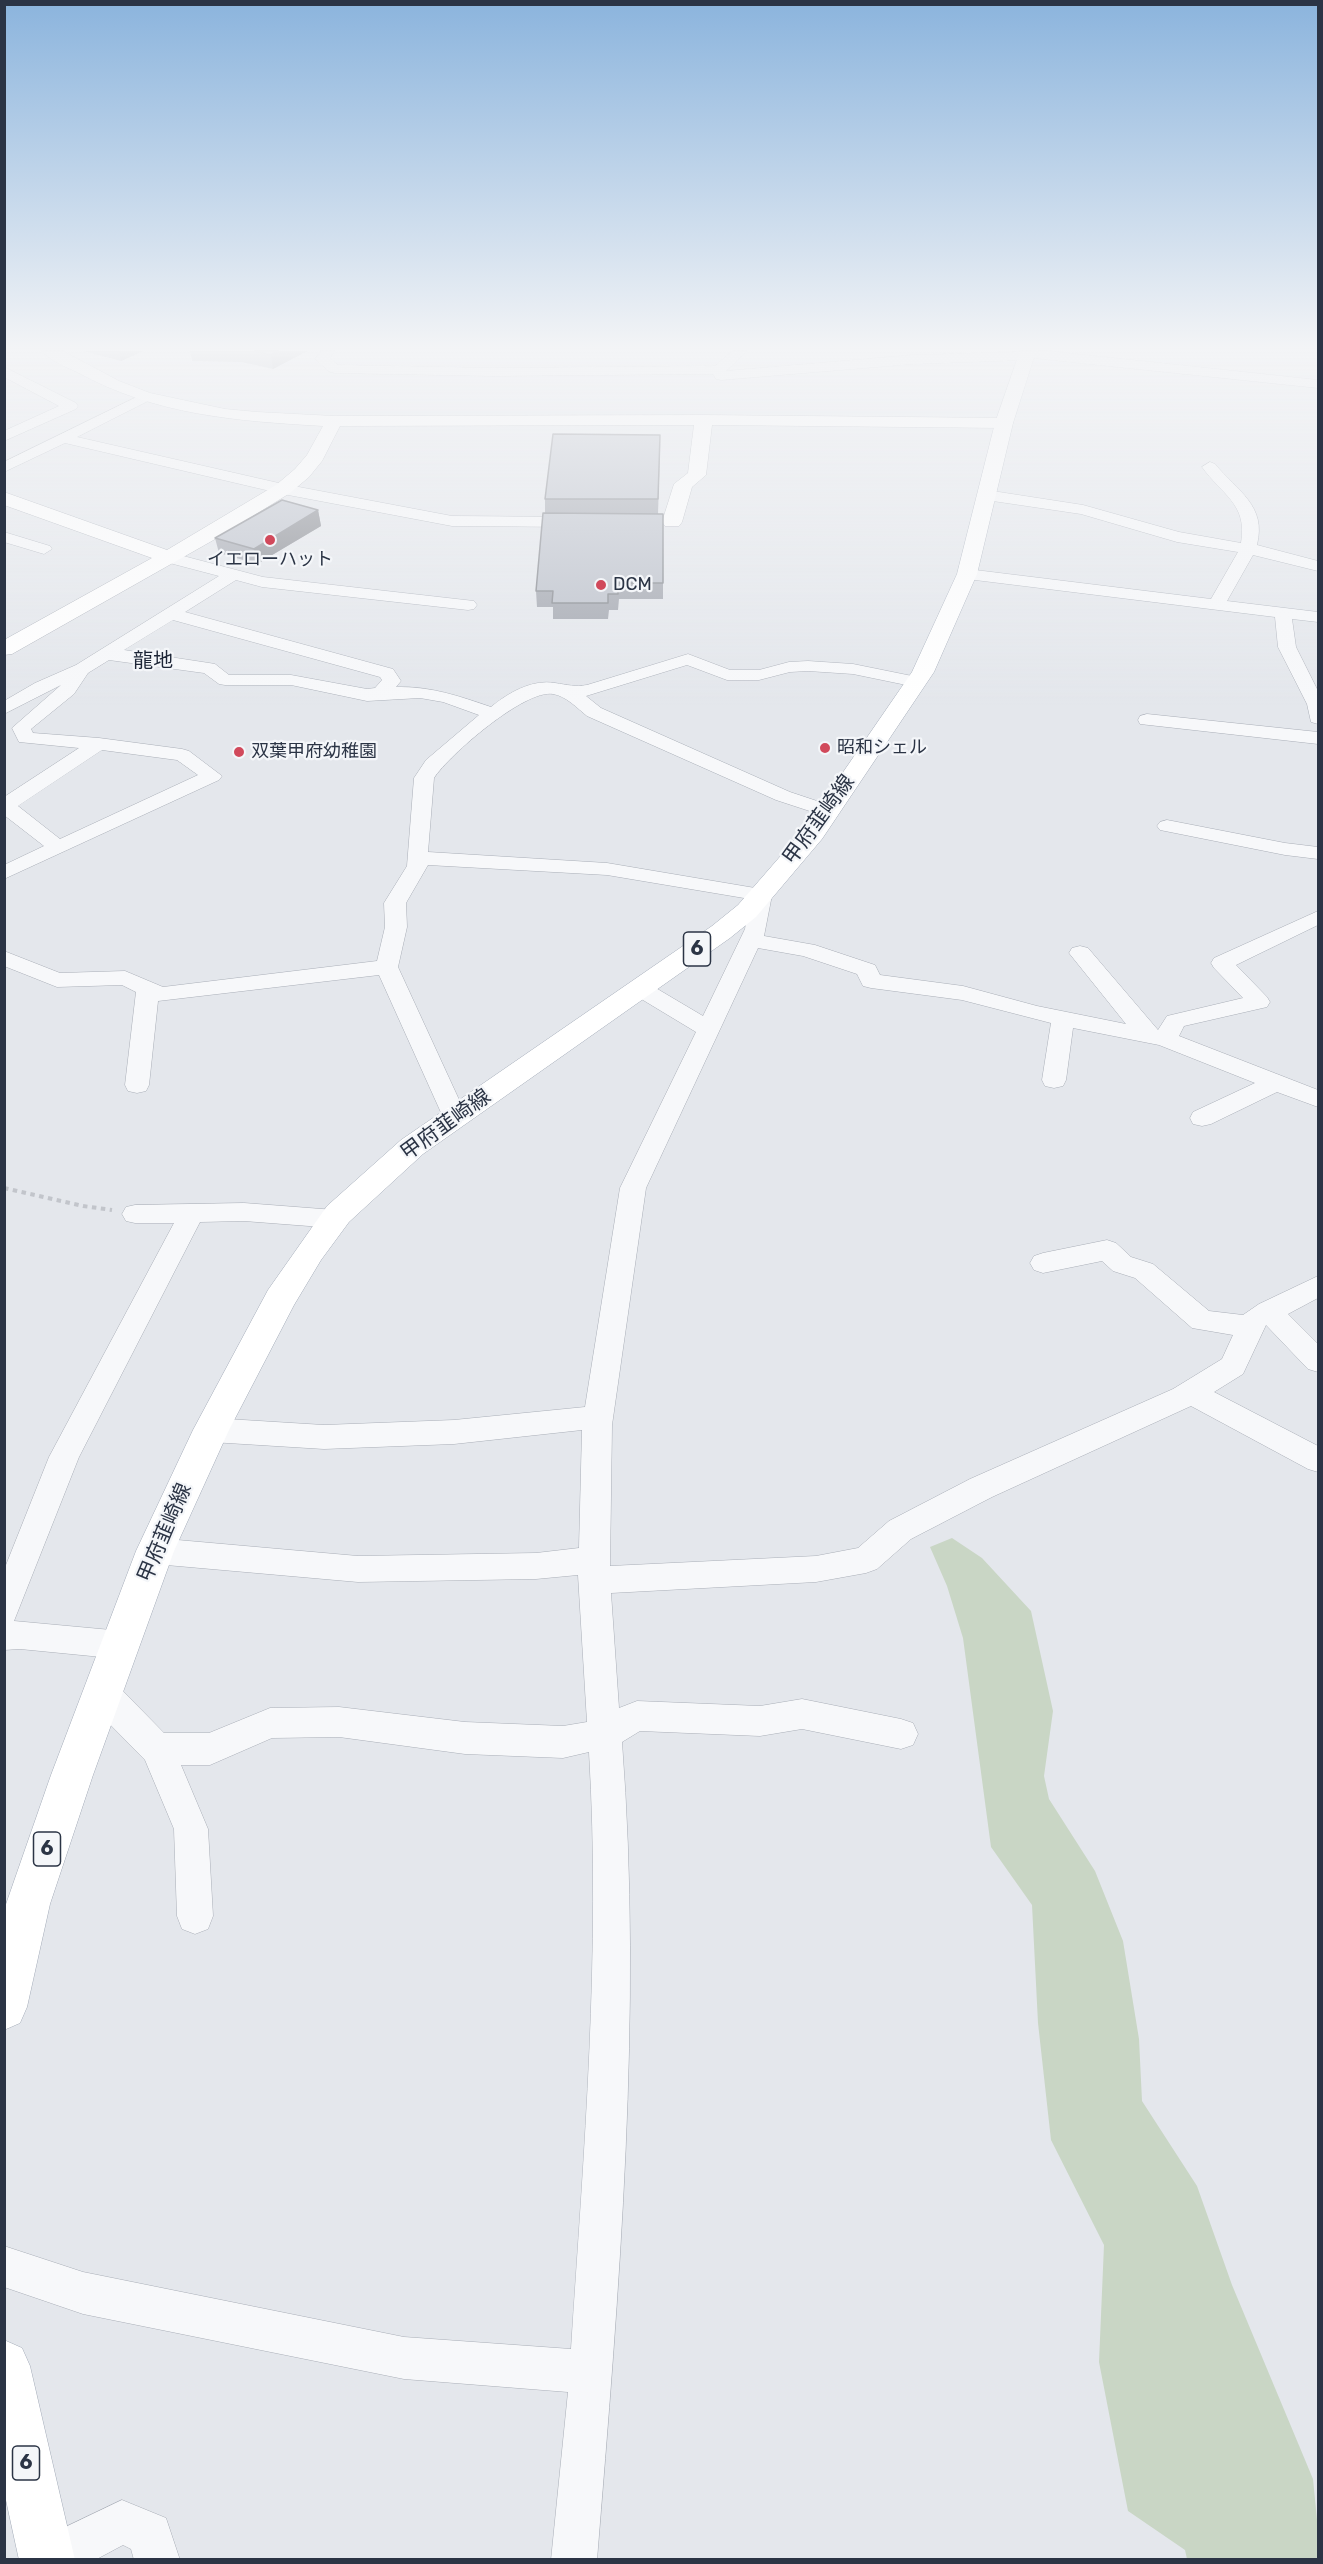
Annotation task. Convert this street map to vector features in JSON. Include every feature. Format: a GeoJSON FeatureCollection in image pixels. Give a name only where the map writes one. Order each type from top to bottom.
{"type":"FeatureCollection","features":[{"type":"Feature","properties":{"kind":"street"},"geometry":{"type":"LineString","coordinates":[[203,471],[283,489],[453,521],[589,522]]}},
{"type":"Feature","properties":{"kind":"street"},"geometry":{"type":"LineString","coordinates":[[4,650],[251,510],[283,489],[304,471]]}},
{"type":"Feature","properties":{"kind":"street"},"geometry":{"type":"LineString","coordinates":[[667,522],[683,484],[698,475],[698,471]]}},
{"type":"Feature","properties":{"kind":"street","name":"甲府韮崎線"},"geometry":{"type":"LineString","coordinates":[[4,2007],[28,1904],[72,1775],[155,1551],[211,1430],[280,1299],[310,1252],[334,1219],[412,1147],[721,932],[747,911],[761,895],[813,834],[916,682],[944,629],[967,574],[992,471]]}},
{"type":"Feature","properties":{"kind":"street"},"geometry":{"type":"LineString","coordinates":[[1213,471],[1244,505],[1250,516],[1251,530],[1249,550],[1216,605]]}},
{"type":"Feature","properties":{"kind":"street"},"geometry":{"type":"LineString","coordinates":[[986,495],[1083,510],[1177,537],[1318,566]]}},
{"type":"Feature","properties":{"kind":"street"},"geometry":{"type":"LineString","coordinates":[[4,498],[168,557],[262,582],[468,604]]}},
{"type":"Feature","properties":{"kind":"street"},"geometry":{"type":"LineString","coordinates":[[4,537],[44,549]]}},
{"type":"Feature","properties":{"kind":"street"},"geometry":{"type":"LineString","coordinates":[[4,553],[22,543]]}},
{"type":"Feature","properties":{"kind":"street"},"geometry":{"type":"LineString","coordinates":[[4,709],[42,687],[82,669],[234,574]]}},
{"type":"Feature","properties":{"kind":"street"},"geometry":{"type":"LineString","coordinates":[[967,574],[1318,617]]}},
{"type":"Feature","properties":{"kind":"street"},"geometry":{"type":"LineString","coordinates":[[171,614],[387,673],[392,681],[381,693]]}},
{"type":"Feature","properties":{"kind":"street"},"geometry":{"type":"LineString","coordinates":[[1283,614],[1287,647],[1313,688],[1318,718]]}},
{"type":"Feature","properties":{"kind":"street"},"geometry":{"type":"LineString","coordinates":[[106,654],[141,657],[209,669],[225,680],[291,680],[367,695],[420,692],[448,698],[493,714]]}},
{"type":"Feature","properties":{"kind":"street"},"geometry":{"type":"LineString","coordinates":[[570,693],[590,690],[688,659],[727,675],[759,675],[808,666],[853,669],[916,682]]}},
{"type":"Feature","properties":{"kind":"street"},"geometry":{"type":"LineString","coordinates":[[4,873],[212,776],[182,755],[99,744],[26,738],[21,728],[67,690],[82,669]]}},
{"type":"Feature","properties":{"kind":"street"},"geometry":{"type":"LineString","coordinates":[[455,1118],[387,967],[396,927],[395,903],[417,866],[424,778],[433,764],[454,744],[510,701],[539,688],[554,688],[570,693],[594,712],[783,796],[828,811]]}},
{"type":"Feature","properties":{"kind":"street"},"geometry":{"type":"LineString","coordinates":[[1147,720],[1318,738]]}},
{"type":"Feature","properties":{"kind":"street"},"geometry":{"type":"LineString","coordinates":[[59,848],[5,806],[99,744]]}},
{"type":"Feature","properties":{"kind":"street"},"geometry":{"type":"LineString","coordinates":[[1167,826],[1285,849],[1318,853]]}},
{"type":"Feature","properties":{"kind":"street"},"geometry":{"type":"LineString","coordinates":[[417,858],[607,869],[761,895],[756,929],[633,1188],[598,1417],[594,1570],[610,1811],[610,2053],[591,2372],[574,2559]]}},
{"type":"Feature","properties":{"kind":"street"},"geometry":{"type":"LineString","coordinates":[[1156,1037],[1175,1021],[1259,1002],[1222,963],[1318,917]]}},
{"type":"Feature","properties":{"kind":"street"},"geometry":{"type":"LineString","coordinates":[[751,940],[807,950],[867,970],[871,981],[963,993],[1063,1018],[1156,1037],[1318,1099]]}},
{"type":"Feature","properties":{"kind":"street"},"geometry":{"type":"LineString","coordinates":[[1080,952],[1156,1037]]}},
{"type":"Feature","properties":{"kind":"street"},"geometry":{"type":"LineString","coordinates":[[4,958],[57,980],[125,978],[160,994],[387,967]]}},
{"type":"Feature","properties":{"kind":"street"},"geometry":{"type":"LineString","coordinates":[[137,1085],[148,988]]}},
{"type":"Feature","properties":{"kind":"street"},"geometry":{"type":"LineString","coordinates":[[641,989],[708,1029]]}},
{"type":"Feature","properties":{"kind":"street"},"geometry":{"type":"LineString","coordinates":[[1054,1080],[1063,1018]]}},
{"type":"Feature","properties":{"kind":"street"},"geometry":{"type":"LineString","coordinates":[[1202,1118],[1276,1083]]}},
{"type":"Feature","properties":{"kind":"street"},"geometry":{"type":"LineString","coordinates":[[135,1214],[243,1212],[334,1219]]}},
{"type":"Feature","properties":{"kind":"street"},"geometry":{"type":"LineString","coordinates":[[4,1611],[64,1457],[192,1213]]}},
{"type":"Feature","properties":{"kind":"street"},"geometry":{"type":"LineString","coordinates":[[1043,1263],[1107,1250],[1122,1264],[1144,1271],[1202,1321],[1260,1319],[1318,1286]]}},
{"type":"Feature","properties":{"kind":"street"},"geometry":{"type":"LineString","coordinates":[[1260,1319],[1318,1361]]}},
{"type":"Feature","properties":{"kind":"street"},"geometry":{"type":"LineString","coordinates":[[155,1551],[358,1569],[536,1566],[594,1570],[816,1569],[866,1560],[900,1530],[981,1488],[1190,1392],[1233,1366],[1260,1319]]}},
{"type":"Feature","properties":{"kind":"street"},"geometry":{"type":"LineString","coordinates":[[1190,1392],[1318,1460]]}},
{"type":"Feature","properties":{"kind":"street"},"geometry":{"type":"LineString","coordinates":[[211,1430],[324,1437],[454,1432],[598,1417]]}},
{"type":"Feature","properties":{"kind":"street"},"geometry":{"type":"LineString","coordinates":[[4,1636],[20,1635],[122,1645]]}},
{"type":"Feature","properties":{"kind":"street"},"geometry":{"type":"LineString","coordinates":[[103,1694],[157,1749],[191,1829],[195,1916]]}},
{"type":"Feature","properties":{"kind":"street"},"geometry":{"type":"LineString","coordinates":[[157,1749],[210,1749],[270,1723],[339,1722],[465,1738],[563,1742],[604,1734],[637,1716],[760,1721],[802,1714],[900,1734]]}},
{"type":"Feature","properties":{"kind":"street"},"geometry":{"type":"LineString","coordinates":[[4,2265],[83,2293],[404,2358],[591,2372]]}},
{"type":"Feature","properties":{"kind":"street","name":"6"},"geometry":{"type":"LineString","coordinates":[[4,2366],[47,2559]]}},
{"type":"Feature","properties":{"kind":"street"},"geometry":{"type":"LineString","coordinates":[[47,2559],[122,2522],[150,2534],[157,2559]]}},
{"type":"Feature","properties":{"kind":"path"},"geometry":{"type":"LineString","coordinates":[[4,1188],[83,1206],[135,1214]]}},
{"type":"Feature","properties":{"kind":"green space"},"geometry":{"type":"Polygon","coordinates":[[[952,1538],[982,1558],[1031,1611],[1053,1711],[1044,1776],[1049,1799],[1095,1871],[1123,1941],[1139,2039],[1142,2101],[1197,2186],[1232,2285],[1313,2479],[1318,2530],[1318,2559],[1187,2559],[1185,2550],[1128,2511],[1099,2362],[1104,2245],[1051,2140],[1038,2023],[1032,1905],[991,1847],[963,1638],[947,1586],[930,1547],[952,1538]]]}},
{"type":"Feature","properties":{"kind":"building"},"geometry":{"type":"Polygon","coordinates":[[[548,471],[659,471],[658,499],[545,499],[548,471]]]}},
{"type":"Feature","properties":{"kind":"building"},"geometry":{"type":"Polygon","coordinates":[[[282,500],[318,510],[254,549],[215,538],[282,500]]]}},
{"type":"Feature","properties":{"kind":"building","name":"DCM"},"geometry":{"type":"Polygon","coordinates":[[[543,513],[663,514],[663,583],[618,583],[618,594],[608,594],[608,603],[552,603],[553,591],[536,591],[543,513]]]}},
{"type":"Feature","properties":{"kind":"place","name":"イエローハット"},"geometry":{"type":"Point","coordinates":[270,540]}},
{"type":"Feature","properties":{"kind":"place","name":"DCM"},"geometry":{"type":"Point","coordinates":[601,585]}},
{"type":"Feature","properties":{"kind":"place","name":"昭和シェル"},"geometry":{"type":"Point","coordinates":[825,748]}},
{"type":"Feature","properties":{"kind":"place","name":"双葉甲府幼稚園"},"geometry":{"type":"Point","coordinates":[239,752]}},
{"type":"Feature","properties":{"kind":"district","name":"龍地"},"geometry":{"type":"Point","coordinates":[153,661]}}]}
